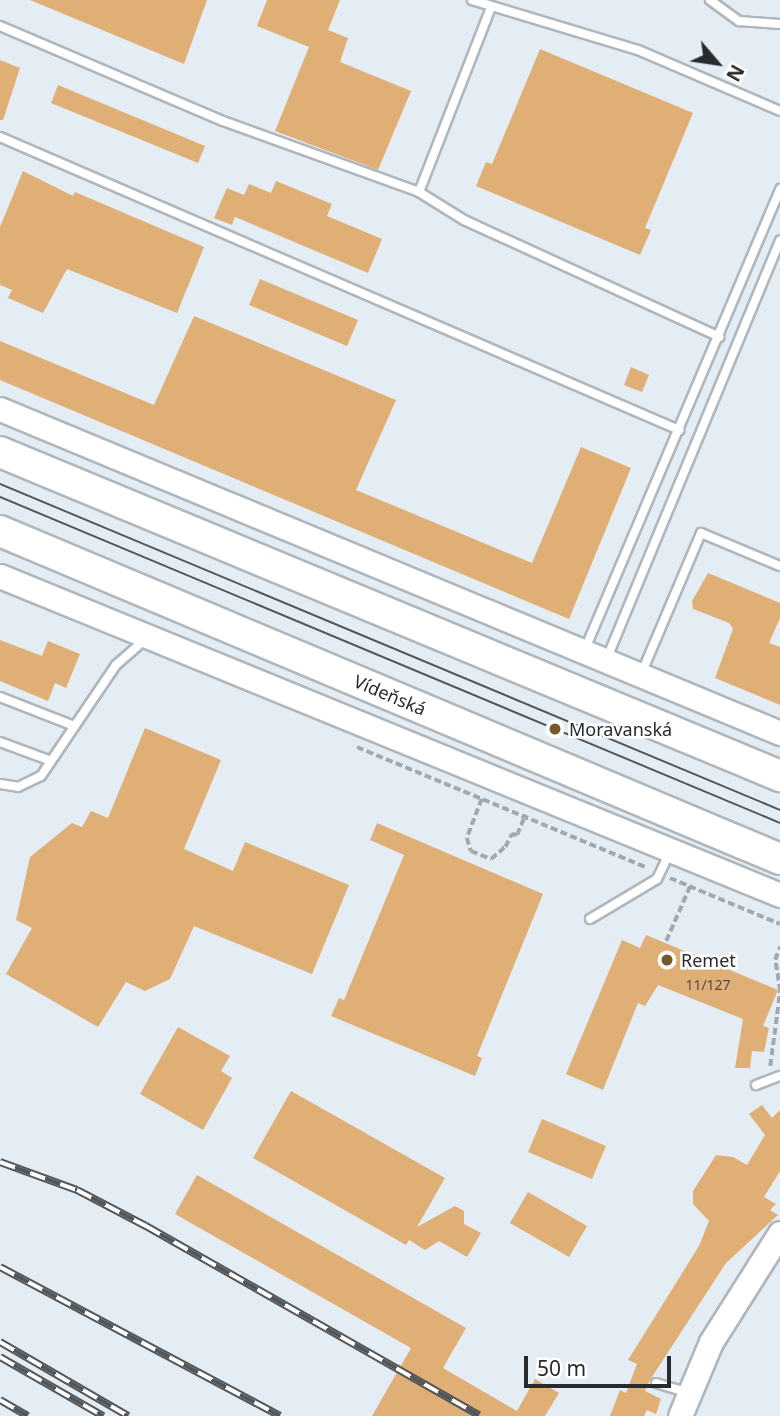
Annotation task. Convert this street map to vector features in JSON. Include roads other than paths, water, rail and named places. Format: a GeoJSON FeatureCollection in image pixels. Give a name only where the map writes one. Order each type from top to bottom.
{"type":"FeatureCollection","features":[{"type":"Feature","properties":{"kind":"highway"},"geometry":{"type":"LineString","coordinates":[[0,452],[780,776]]}},
{"type":"Feature","properties":{"kind":"highway","name":"Vídeňská"},"geometry":{"type":"LineString","coordinates":[[0,531],[780,859]]}},
{"type":"Feature","properties":{"kind":"street"},"geometry":{"type":"LineString","coordinates":[[0,409],[780,733]]}},
{"type":"Feature","properties":{"kind":"street","name":"Vídeňská"},"geometry":{"type":"LineString","coordinates":[[0,576],[780,895]]}},
{"type":"Feature","properties":{"kind":"street"},"geometry":{"type":"LineString","coordinates":[[680,1416],[711,1342],[780,1233]]}},
{"type":"Feature","properties":{"kind":"lane"},"geometry":{"type":"LineString","coordinates":[[472,0],[638,50],[780,111]]}},
{"type":"Feature","properties":{"kind":"lane"},"geometry":{"type":"LineString","coordinates":[[710,0],[739,22],[780,24]]}},
{"type":"Feature","properties":{"kind":"lane"},"geometry":{"type":"LineString","coordinates":[[419,191],[491,7]]}},
{"type":"Feature","properties":{"kind":"lane"},"geometry":{"type":"LineString","coordinates":[[0,26],[223,121],[419,191],[464,220],[719,337]]}},
{"type":"Feature","properties":{"kind":"lane"},"geometry":{"type":"LineString","coordinates":[[0,137],[679,430]]}},
{"type":"Feature","properties":{"kind":"lane"},"geometry":{"type":"LineString","coordinates":[[584,652],[780,189]]}},
{"type":"Feature","properties":{"kind":"lane"},"geometry":{"type":"LineString","coordinates":[[606,660],[780,240]]}},
{"type":"Feature","properties":{"kind":"lane"},"geometry":{"type":"LineString","coordinates":[[641,675],[701,533],[780,566]]}},
{"type":"Feature","properties":{"kind":"lane"},"geometry":{"type":"LineString","coordinates":[[0,784],[30,784],[51,761],[116,665],[149,637]]}},
{"type":"Feature","properties":{"kind":"lane"},"geometry":{"type":"LineString","coordinates":[[0,696],[74,726]]}},
{"type":"Feature","properties":{"kind":"lane"},"geometry":{"type":"LineString","coordinates":[[0,742],[51,761]]}},
{"type":"Feature","properties":{"kind":"lane"},"geometry":{"type":"LineString","coordinates":[[590,919],[657,878],[671,850]]}},
{"type":"Feature","properties":{"kind":"lane"},"geometry":{"type":"LineString","coordinates":[[756,1085],[777,1077]]}},
{"type":"Feature","properties":{"kind":"lane"},"geometry":{"type":"LineString","coordinates":[[656,1382],[688,1394]]}},
{"type":"Feature","properties":{"kind":"tram line"},"geometry":{"type":"LineString","coordinates":[[0,484],[780,810]]}},
{"type":"Feature","properties":{"kind":"tram line"},"geometry":{"type":"LineString","coordinates":[[0,497],[780,823]]}},
{"type":"Feature","properties":{"kind":"railway"},"geometry":{"type":"LineString","coordinates":[[0,1162],[77,1190],[146,1226],[479,1415]]}},
{"type":"Feature","properties":{"kind":"railway"},"geometry":{"type":"LineString","coordinates":[[0,1267],[280,1416]]}},
{"type":"Feature","properties":{"kind":"railway"},"geometry":{"type":"LineString","coordinates":[[0,1342],[128,1416]]}},
{"type":"Feature","properties":{"kind":"railway"},"geometry":{"type":"LineString","coordinates":[[0,1357],[103,1416]]}},
{"type":"Feature","properties":{"kind":"railway"},"geometry":{"type":"LineString","coordinates":[[0,1400],[28,1416]]}},
{"type":"Feature","properties":{"kind":"place","name":"Moravanská"},"geometry":{"type":"Point","coordinates":[555,729]}},
{"type":"Feature","properties":{"kind":"place","name":"Remet"},"geometry":{"type":"Point","coordinates":[667,960]}}]}
